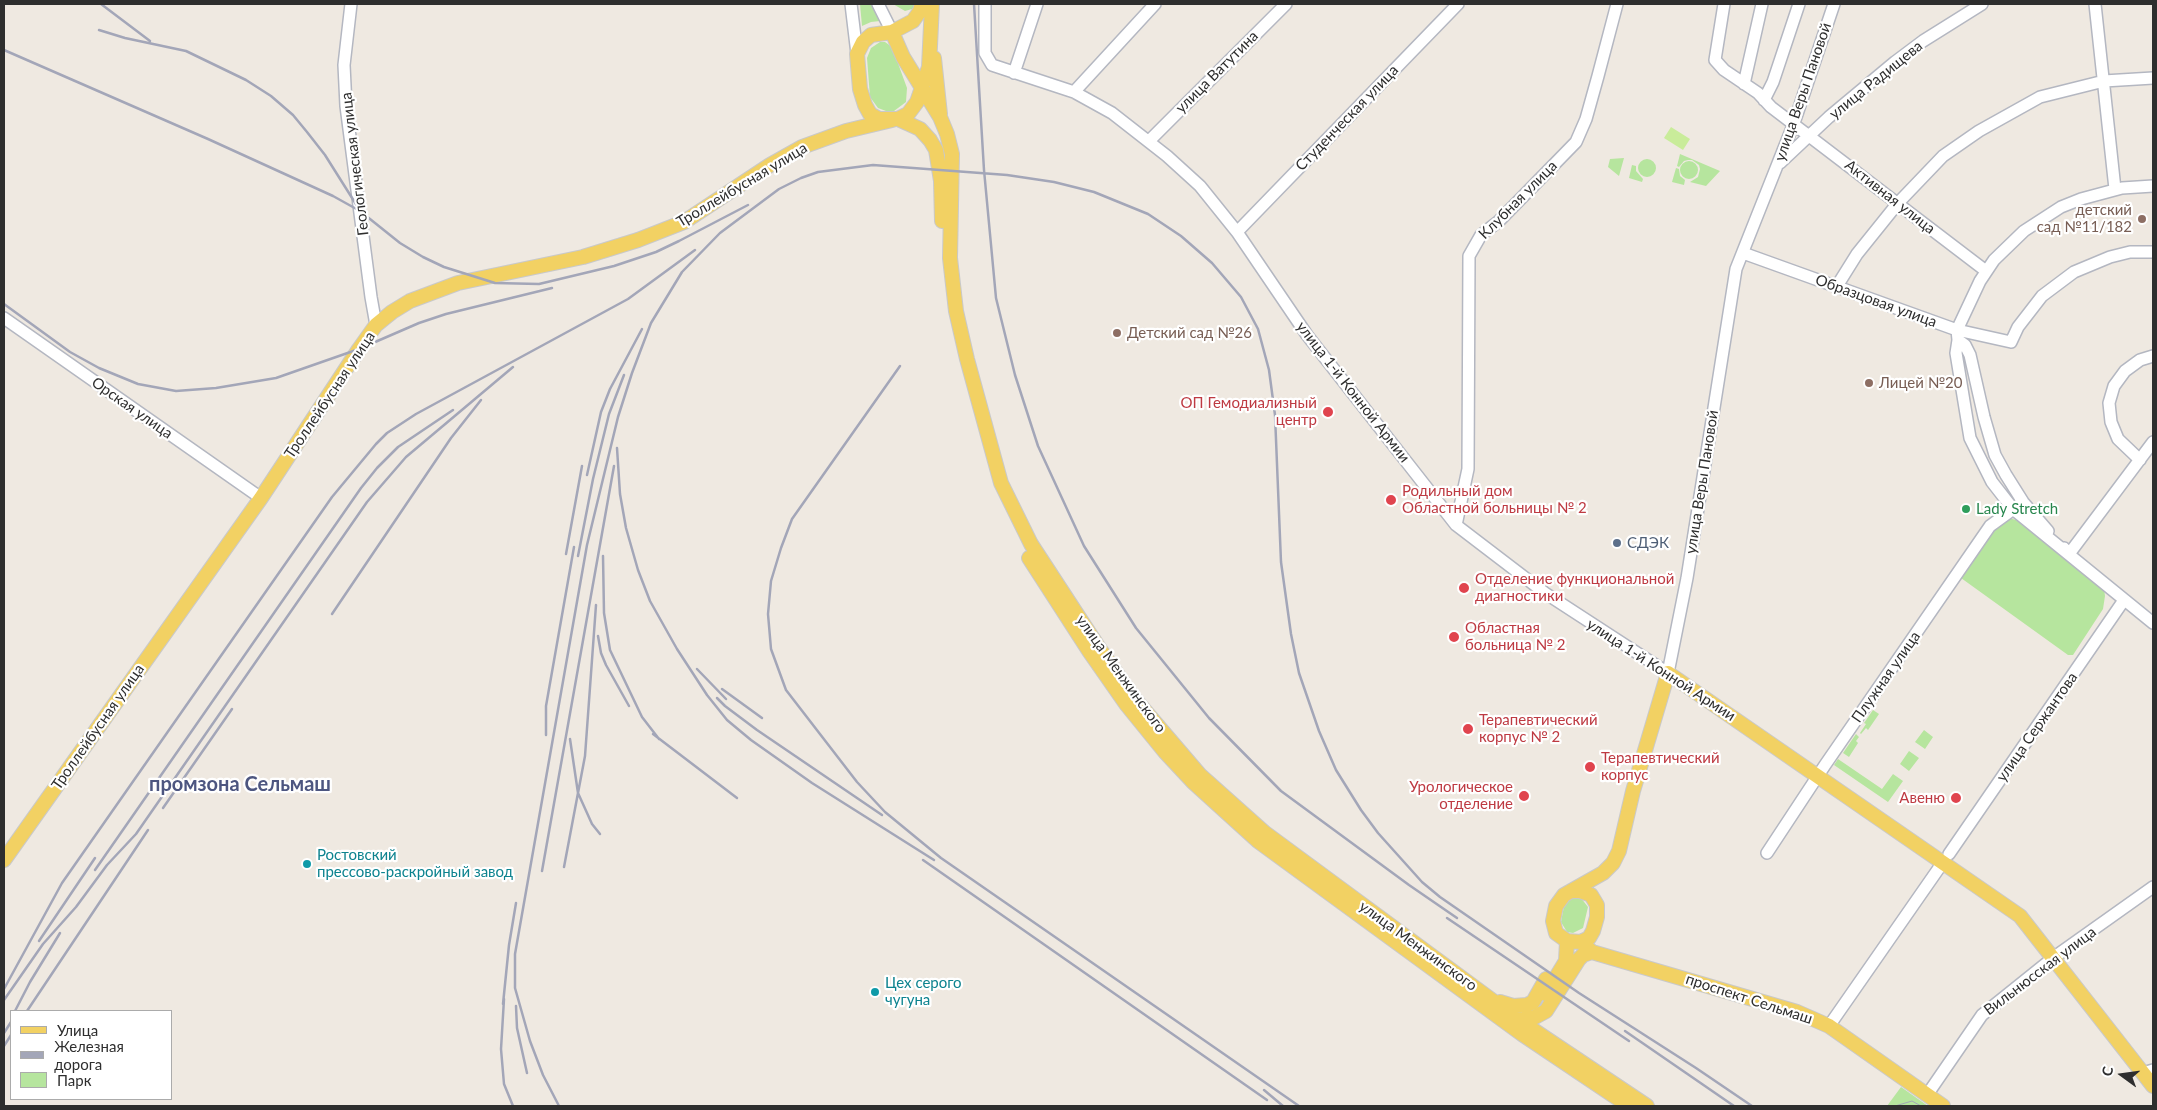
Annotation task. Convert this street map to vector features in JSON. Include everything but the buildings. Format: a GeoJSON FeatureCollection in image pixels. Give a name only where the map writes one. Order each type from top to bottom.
{"type":"FeatureCollection","features":[{"type":"Feature","properties":{"kind":"main road"},"geometry":{"type":"LineString","coordinates":[[846,131],[854,124],[857,118],[861,94],[856,54],[863,42],[871,35],[892,32],[912,21],[920,11],[922,4]]}},
{"type":"Feature","properties":{"kind":"main road"},"geometry":{"type":"LineString","coordinates":[[896,120],[908,114],[917,102],[929,67],[932,4]]}},
{"type":"Feature","properties":{"kind":"main road"},"geometry":{"type":"LineString","coordinates":[[932,4],[934,67],[940,117]]}},
{"type":"Feature","properties":{"kind":"main road"},"geometry":{"type":"LineString","coordinates":[[892,32],[921,87],[940,117],[947,134],[952,154],[946,182]]}},
{"type":"Feature","properties":{"kind":"main road"},"geometry":{"type":"LineString","coordinates":[[861,94],[870,114],[879,119],[896,120],[920,129],[936,150],[946,182]]}},
{"type":"Feature","properties":{"kind":"main road","name":"Троллейбусная улица"},"geometry":{"type":"LineString","coordinates":[[4,860],[261,498],[358,349],[376,325],[410,301],[440,289],[476,278],[583,257],[638,240],[684,222],[770,165],[802,148],[846,131],[896,120]]}},
{"type":"Feature","properties":{"kind":"main road","name":"улица Менжинского"},"geometry":{"type":"LineString","coordinates":[[946,182],[950,258],[956,311],[998,474],[1030,544],[1134,698],[1200,775],[1265,833],[1488,998],[1500,1011],[1520,1021],[1538,1016],[1546,1044],[1646,1106]]}},
{"type":"Feature","properties":{"kind":"main road","name":"улица Менжинского"},"geometry":{"type":"LineString","coordinates":[[946,182],[944,258],[952,325],[964,378],[990,473],[1004,512],[1043,581],[1126,704],[1165,752],[1193,782],[1258,841],[1500,1011],[1629,1106]]}},
{"type":"Feature","properties":{"kind":"main road","name":"улица 1-й Конной Армии"},"geometry":{"type":"LineString","coordinates":[[1668,673],[2020,916],[2148,1072],[2153,1086]]}},
{"type":"Feature","properties":{"kind":"main road","name":"улица Веры Пановой"},"geometry":{"type":"LineString","coordinates":[[1564,939],[1553,926],[1554,911],[1561,897],[1603,873],[1613,863],[1668,673]]}},
{"type":"Feature","properties":{"kind":"main road"},"geometry":{"type":"LineString","coordinates":[[1571,891],[1580,891],[1591,895],[1597,905],[1593,931],[1589,938],[1581,942]]}},
{"type":"Feature","properties":{"kind":"main road"},"geometry":{"type":"LineString","coordinates":[[1488,998],[1504,1004],[1521,1007],[1533,1002],[1560,957],[1564,939]]}},
{"type":"Feature","properties":{"kind":"main road"},"geometry":{"type":"LineString","coordinates":[[1538,1016],[1579,959],[1583,955],[1592,952],[1581,942],[1564,939]]}},
{"type":"Feature","properties":{"kind":"main road"},"geometry":{"type":"LineString","coordinates":[[1538,1016],[1566,961],[1564,939]]}},
{"type":"Feature","properties":{"kind":"main road"},"geometry":{"type":"LineString","coordinates":[[1579,959],[1581,942]]}},
{"type":"Feature","properties":{"kind":"main road","name":"проспект Сельмаш"},"geometry":{"type":"LineString","coordinates":[[1592,952],[1798,1012],[1829,1026],[1943,1106]]}},
{"type":"Feature","properties":{"kind":"main road"},"geometry":{"type":"LineString","coordinates":[[1500,1011],[1522,1013],[1533,1010],[1544,1025],[1546,1044]]}},
{"type":"Feature","properties":{"kind":"street","name":"Геологическая улица"},"geometry":{"type":"LineString","coordinates":[[351,4],[344,65],[346,106],[376,325]]}},
{"type":"Feature","properties":{"kind":"street"},"geometry":{"type":"LineString","coordinates":[[851,4],[856,54]]}},
{"type":"Feature","properties":{"kind":"street"},"geometry":{"type":"LineString","coordinates":[[878,4],[892,32]]}},
{"type":"Feature","properties":{"kind":"street","name":"улица 1-й Конной Армии"},"geometry":{"type":"LineString","coordinates":[[985,4],[985,53],[992,65],[1074,92],[1112,113],[1149,141],[1200,186],[1237,232],[1307,335],[1456,525],[1552,598],[1668,673]]}},
{"type":"Feature","properties":{"kind":"street"},"geometry":{"type":"LineString","coordinates":[[1014,73],[1037,4]]}},
{"type":"Feature","properties":{"kind":"street"},"geometry":{"type":"LineString","coordinates":[[1074,92],[1155,4]]}},
{"type":"Feature","properties":{"kind":"street","name":"улица Ватутина"},"geometry":{"type":"LineString","coordinates":[[1149,141],[1286,4]]}},
{"type":"Feature","properties":{"kind":"street","name":"Студенческая улица"},"geometry":{"type":"LineString","coordinates":[[1237,232],[1458,4]]}},
{"type":"Feature","properties":{"kind":"street","name":"Клубная улица"},"geometry":{"type":"LineString","coordinates":[[1456,525],[1468,469],[1469,256],[1481,235],[1576,142],[1586,119],[1617,4]]}},
{"type":"Feature","properties":{"kind":"street","name":"Активная улица"},"geometry":{"type":"LineString","coordinates":[[1724,4],[1715,60],[1724,70],[1986,271]]}},
{"type":"Feature","properties":{"kind":"street"},"geometry":{"type":"LineString","coordinates":[[1744,84],[1762,4]]}},
{"type":"Feature","properties":{"kind":"street"},"geometry":{"type":"LineString","coordinates":[[1764,100],[1773,82],[1799,4]]}},
{"type":"Feature","properties":{"kind":"street","name":"улица Веры Пановой"},"geometry":{"type":"LineString","coordinates":[[1668,673],[1687,578],[1736,269],[1794,123],[1834,4]]}},
{"type":"Feature","properties":{"kind":"street","name":"улица Радищева"},"geometry":{"type":"LineString","coordinates":[[1778,166],[1809,135],[1923,41],[1982,4]]}},
{"type":"Feature","properties":{"kind":"street"},"geometry":{"type":"LineString","coordinates":[[2095,4],[2115,189]]}},
{"type":"Feature","properties":{"kind":"street"},"geometry":{"type":"LineString","coordinates":[[1837,286],[1857,254],[1898,203],[1943,156],[2009,112],[2040,97],[2104,80],[2153,78]]}},
{"type":"Feature","properties":{"kind":"street"},"geometry":{"type":"LineString","coordinates":[[2153,186],[2115,189],[2081,199],[2041,219],[2007,246],[1986,271],[1970,301],[1957,335],[1956,353],[1958,376],[1973,445],[1992,482],[2013,509],[2153,622]]}},
{"type":"Feature","properties":{"kind":"street","name":"Образцовая улица"},"geometry":{"type":"LineString","coordinates":[[1742,253],[1837,286],[1957,335],[2011,342],[2018,327],[2042,296],[2074,272],[2110,256],[2130,252],[2153,252]]}},
{"type":"Feature","properties":{"kind":"street","name":"Орская улица"},"geometry":{"type":"LineString","coordinates":[[4,318],[261,498]]}},
{"type":"Feature","properties":{"kind":"street"},"geometry":{"type":"LineString","coordinates":[[1957,335],[1966,345],[1970,355],[1991,440],[2006,476],[2023,502],[2069,554]]}},
{"type":"Feature","properties":{"kind":"street"},"geometry":{"type":"LineString","coordinates":[[2140,460],[2118,439],[2111,422],[2109,403],[2114,386],[2125,371],[2140,360],[2153,356]]}},
{"type":"Feature","properties":{"kind":"street"},"geometry":{"type":"LineString","coordinates":[[1973,445],[1991,440]]}},
{"type":"Feature","properties":{"kind":"street"},"geometry":{"type":"LineString","coordinates":[[2069,554],[2153,442]]}},
{"type":"Feature","properties":{"kind":"street","name":"Плужная улица"},"geometry":{"type":"LineString","coordinates":[[1768,853],[1818,776],[1990,526],[2023,502]]}},
{"type":"Feature","properties":{"kind":"street","name":"улица Сержантова"},"geometry":{"type":"LineString","coordinates":[[1949,854],[2124,600]]}},
{"type":"Feature","properties":{"kind":"street"},"geometry":{"type":"LineString","coordinates":[[1829,1026],[1939,868]]}},
{"type":"Feature","properties":{"kind":"street","name":"Вильнюсская улица"},"geometry":{"type":"LineString","coordinates":[[1927,1095],[1982,1015],[2054,958],[2153,887]]}},
{"type":"Feature","properties":{"kind":"green space"},"geometry":{"type":"Polygon","coordinates":[[[860,4],[871,4],[880,21],[862,26],[860,4]]]}},
{"type":"Feature","properties":{"kind":"green space"},"geometry":{"type":"Polygon","coordinates":[[[893,4],[916,4],[912,9],[905,11],[893,4]]]}},
{"type":"Feature","properties":{"kind":"green space"},"geometry":{"type":"Polygon","coordinates":[[[880,42],[885,42],[892,47],[907,88],[906,102],[894,111],[878,108],[870,97],[867,58],[871,48],[880,42]]]}},
{"type":"Feature","properties":{"kind":"green space"},"geometry":{"type":"Polygon","coordinates":[[[1671,127],[1690,139],[1683,150],[1664,138],[1671,127]]]}},
{"type":"Feature","properties":{"kind":"green space"},"geometry":{"type":"Polygon","coordinates":[[[1680,154],[1720,171],[1706,186],[1690,182],[1698,177],[1699,165],[1692,160],[1688,160],[1684,161],[1679,167],[1677,166],[1680,154]]]}},
{"type":"Feature","properties":{"kind":"green space"},"geometry":{"type":"Polygon","coordinates":[[[1624,158],[1619,176],[1608,167],[1610,159],[1624,158]]]}},
{"type":"Feature","properties":{"kind":"green space"},"geometry":{"type":"Polygon","coordinates":[[[1643,159],[1651,159],[1656,164],[1654,175],[1643,177],[1638,172],[1638,164],[1643,159]]]}},
{"type":"Feature","properties":{"kind":"green space"},"geometry":{"type":"Polygon","coordinates":[[[1689,161],[1695,164],[1698,170],[1695,176],[1689,179],[1683,176],[1680,170],[1683,164],[1689,161]]]}},
{"type":"Feature","properties":{"kind":"green space"},"geometry":{"type":"Polygon","coordinates":[[[1632,165],[1636,166],[1636,171],[1643,179],[1642,182],[1629,178],[1632,165]]]}},
{"type":"Feature","properties":{"kind":"green space"},"geometry":{"type":"Polygon","coordinates":[[[1676,168],[1679,169],[1680,176],[1685,180],[1684,185],[1672,182],[1676,168]]]}},
{"type":"Feature","properties":{"kind":"green space"},"geometry":{"type":"Polygon","coordinates":[[[2009,518],[2016,520],[2104,589],[2103,609],[2073,655],[2068,655],[1961,578],[1994,525],[2009,518]]]}},
{"type":"Feature","properties":{"kind":"green space"},"geometry":{"type":"Polygon","coordinates":[[[1873,710],[1879,714],[1868,730],[1866,728],[1861,734],[1866,724],[1864,723],[1873,710]]]}},
{"type":"Feature","properties":{"kind":"green space"},"geometry":{"type":"Polygon","coordinates":[[[1924,730],[1933,737],[1925,749],[1915,742],[1924,730]]]}},
{"type":"Feature","properties":{"kind":"green space"},"geometry":{"type":"Polygon","coordinates":[[[1856,734],[1859,737],[1856,741],[1858,743],[1849,757],[1843,753],[1856,734]]]}},
{"type":"Feature","properties":{"kind":"green space"},"geometry":{"type":"Polygon","coordinates":[[[1909,751],[1919,758],[1909,771],[1900,764],[1909,751]]]}},
{"type":"Feature","properties":{"kind":"green space"},"geometry":{"type":"Polygon","coordinates":[[[1838,759],[1882,789],[1893,774],[1903,781],[1888,802],[1834,765],[1838,759]]]}},
{"type":"Feature","properties":{"kind":"green space"},"geometry":{"type":"Polygon","coordinates":[[[1570,898],[1581,898],[1588,907],[1583,928],[1573,933],[1567,932],[1561,922],[1565,901],[1570,898]]]}},
{"type":"Feature","properties":{"kind":"green space"},"geometry":{"type":"Polygon","coordinates":[[[1901,1087],[1928,1106],[1887,1106],[1901,1087]]]}},
{"type":"Feature","properties":{"kind":"tram line"},"geometry":{"type":"LineString","coordinates":[[1895,1106],[1912,1101],[1921,1106]]}},
{"type":"Feature","properties":{"kind":"railway"},"geometry":{"type":"LineString","coordinates":[[101,4],[150,41]]}},
{"type":"Feature","properties":{"kind":"railway"},"geometry":{"type":"LineString","coordinates":[[974,4],[984,170],[996,298],[1015,375],[1038,446],[1084,546],[1136,628],[1209,718],[1281,791],[1457,918]]}},
{"type":"Feature","properties":{"kind":"railway"},"geometry":{"type":"LineString","coordinates":[[99,30],[125,38],[186,51],[246,80],[271,96],[293,115],[325,155],[359,209]]}},
{"type":"Feature","properties":{"kind":"railway"},"geometry":{"type":"LineString","coordinates":[[4,50],[333,196],[360,211],[400,243],[423,257],[444,267],[495,283],[539,284],[614,266],[656,252],[748,205]]}},
{"type":"Feature","properties":{"kind":"railway"},"geometry":{"type":"LineString","coordinates":[[559,1106],[543,1075],[530,1041],[515,988],[515,954],[587,545],[618,417],[632,373],[651,323],[682,272],[720,233],[779,189],[801,178],[818,172],[873,165],[1007,175],[1054,182],[1094,192],[1148,214],[1181,236],[1212,263],[1241,297],[1258,329],[1269,370],[1275,415],[1281,562],[1291,634],[1299,673],[1319,731],[1336,770],[1361,810],[1378,833],[1422,882],[1440,897],[1579,993],[1752,1106]]}},
{"type":"Feature","properties":{"kind":"railway"},"geometry":{"type":"LineString","coordinates":[[4,989],[62,883],[332,497],[376,444],[387,433],[416,414],[628,299],[695,250]]}},
{"type":"Feature","properties":{"kind":"railway"},"geometry":{"type":"LineString","coordinates":[[4,304],[70,352],[99,368],[138,384],[176,391],[216,388],[276,378],[359,349],[419,323],[446,314],[552,288]]}},
{"type":"Feature","properties":{"kind":"railway"},"geometry":{"type":"LineString","coordinates":[[587,475],[601,412],[610,389],[642,329]]}},
{"type":"Feature","properties":{"kind":"railway"},"geometry":{"type":"LineString","coordinates":[[900,366],[792,519],[781,548],[771,581],[768,614],[771,649],[786,690],[857,782],[885,812],[941,858],[1299,1106]]}},
{"type":"Feature","properties":{"kind":"railway"},"geometry":{"type":"LineString","coordinates":[[4,1000],[43,944],[76,907],[107,865],[136,834],[367,502],[406,457],[513,367]]}},
{"type":"Feature","properties":{"kind":"railway"},"geometry":{"type":"LineString","coordinates":[[578,556],[593,479],[609,414],[624,375]]}},
{"type":"Feature","properties":{"kind":"railway"},"geometry":{"type":"LineString","coordinates":[[332,614],[451,438],[481,400]]}},
{"type":"Feature","properties":{"kind":"railway"},"geometry":{"type":"LineString","coordinates":[[95,870],[361,488],[377,468],[398,447],[453,410]]}},
{"type":"Feature","properties":{"kind":"railway"},"geometry":{"type":"LineString","coordinates":[[617,448],[620,494],[626,528],[638,570],[650,601],[677,649],[707,695],[727,720],[751,740],[812,783],[934,860]]}},
{"type":"Feature","properties":{"kind":"railway"},"geometry":{"type":"LineString","coordinates":[[566,554],[582,466]]}},
{"type":"Feature","properties":{"kind":"railway"},"geometry":{"type":"LineString","coordinates":[[542,871],[614,466]]}},
{"type":"Feature","properties":{"kind":"railway"},"geometry":{"type":"LineString","coordinates":[[546,735],[546,706],[574,547]]}},
{"type":"Feature","properties":{"kind":"railway"},"geometry":{"type":"LineString","coordinates":[[603,556],[604,613],[610,650],[642,717],[659,739]]}},
{"type":"Feature","properties":{"kind":"railway"},"geometry":{"type":"LineString","coordinates":[[564,867],[585,756],[596,605]]}},
{"type":"Feature","properties":{"kind":"railway"},"geometry":{"type":"LineString","coordinates":[[598,636],[601,653],[606,665],[629,706]]}},
{"type":"Feature","properties":{"kind":"railway"},"geometry":{"type":"LineString","coordinates":[[697,669],[726,699]]}},
{"type":"Feature","properties":{"kind":"railway"},"geometry":{"type":"LineString","coordinates":[[722,689],[762,718]]}},
{"type":"Feature","properties":{"kind":"railway"},"geometry":{"type":"LineString","coordinates":[[717,698],[757,730],[882,815]]}},
{"type":"Feature","properties":{"kind":"railway"},"geometry":{"type":"LineString","coordinates":[[163,808],[232,709]]}},
{"type":"Feature","properties":{"kind":"railway"},"geometry":{"type":"LineString","coordinates":[[653,734],[737,798]]}},
{"type":"Feature","properties":{"kind":"railway"},"geometry":{"type":"LineString","coordinates":[[570,739],[578,793],[592,824],[600,834]]}},
{"type":"Feature","properties":{"kind":"railway"},"geometry":{"type":"LineString","coordinates":[[28,1010],[148,830]]}},
{"type":"Feature","properties":{"kind":"railway"},"geometry":{"type":"LineString","coordinates":[[39,941],[95,858]]}},
{"type":"Feature","properties":{"kind":"railway"},"geometry":{"type":"LineString","coordinates":[[923,860],[1267,1100]]}},
{"type":"Feature","properties":{"kind":"railway"},"geometry":{"type":"LineString","coordinates":[[503,1004],[509,945],[516,903]]}},
{"type":"Feature","properties":{"kind":"railway"},"geometry":{"type":"LineString","coordinates":[[1447,918],[1629,1041]]}},
{"type":"Feature","properties":{"kind":"railway"},"geometry":{"type":"LineString","coordinates":[[16,1010],[60,933]]}},
{"type":"Feature","properties":{"kind":"railway"},"geometry":{"type":"LineString","coordinates":[[504,999],[501,1049],[504,1084],[513,1106]]}},
{"type":"Feature","properties":{"kind":"railway"},"geometry":{"type":"LineString","coordinates":[[516,1006],[517,1028],[527,1073]]}},
{"type":"Feature","properties":{"kind":"railway"},"geometry":{"type":"LineString","coordinates":[[4,1033],[10,1024]]}},
{"type":"Feature","properties":{"kind":"railway"},"geometry":{"type":"LineString","coordinates":[[1625,1031],[1734,1106]]}},
{"type":"Feature","properties":{"kind":"railway"},"geometry":{"type":"LineString","coordinates":[[4,1046],[10,1037]]}},
{"type":"Feature","properties":{"kind":"railway"},"geometry":{"type":"LineString","coordinates":[[1264,1090],[1283,1106]]}},
{"type":"Feature","properties":{"kind":"place","name":"детский сад №11/182"},"geometry":{"type":"Point","coordinates":[2142,219]}},
{"type":"Feature","properties":{"kind":"place","name":"Детский сад №26"},"geometry":{"type":"Point","coordinates":[1117,333]}},
{"type":"Feature","properties":{"kind":"place","name":"Лицей №20"},"geometry":{"type":"Point","coordinates":[1869,383]}},
{"type":"Feature","properties":{"kind":"place","name":"ОП Гемодиализный центр"},"geometry":{"type":"Point","coordinates":[1328,412]}},
{"type":"Feature","properties":{"kind":"place","name":"Родильный дом Областной больницы № 2"},"geometry":{"type":"Point","coordinates":[1391,500]}},
{"type":"Feature","properties":{"kind":"place","name":"Lady Stretch"},"geometry":{"type":"Point","coordinates":[1966,509]}},
{"type":"Feature","properties":{"kind":"place","name":"СДЭК"},"geometry":{"type":"Point","coordinates":[1617,543]}},
{"type":"Feature","properties":{"kind":"place","name":"Отделение функциональной диагностики"},"geometry":{"type":"Point","coordinates":[1464,588]}},
{"type":"Feature","properties":{"kind":"place","name":"Областная больница № 2"},"geometry":{"type":"Point","coordinates":[1454,637]}},
{"type":"Feature","properties":{"kind":"place","name":"Терапевтический корпус № 2"},"geometry":{"type":"Point","coordinates":[1468,729]}},
{"type":"Feature","properties":{"kind":"place","name":"Терапевтический корпус"},"geometry":{"type":"Point","coordinates":[1590,767]}},
{"type":"Feature","properties":{"kind":"place","name":"Урологическое отделение"},"geometry":{"type":"Point","coordinates":[1524,796]}},
{"type":"Feature","properties":{"kind":"place","name":"Авеню"},"geometry":{"type":"Point","coordinates":[1956,798]}},
{"type":"Feature","properties":{"kind":"place","name":"Ростовский прессово-раскройный завод"},"geometry":{"type":"Point","coordinates":[307,864]}},
{"type":"Feature","properties":{"kind":"place","name":"Цех серого чугуна"},"geometry":{"type":"Point","coordinates":[875,992]}},
{"type":"Feature","properties":{"kind":"district","name":"промзона Сельмаш"},"geometry":{"type":"Point","coordinates":[240,785]}}]}
